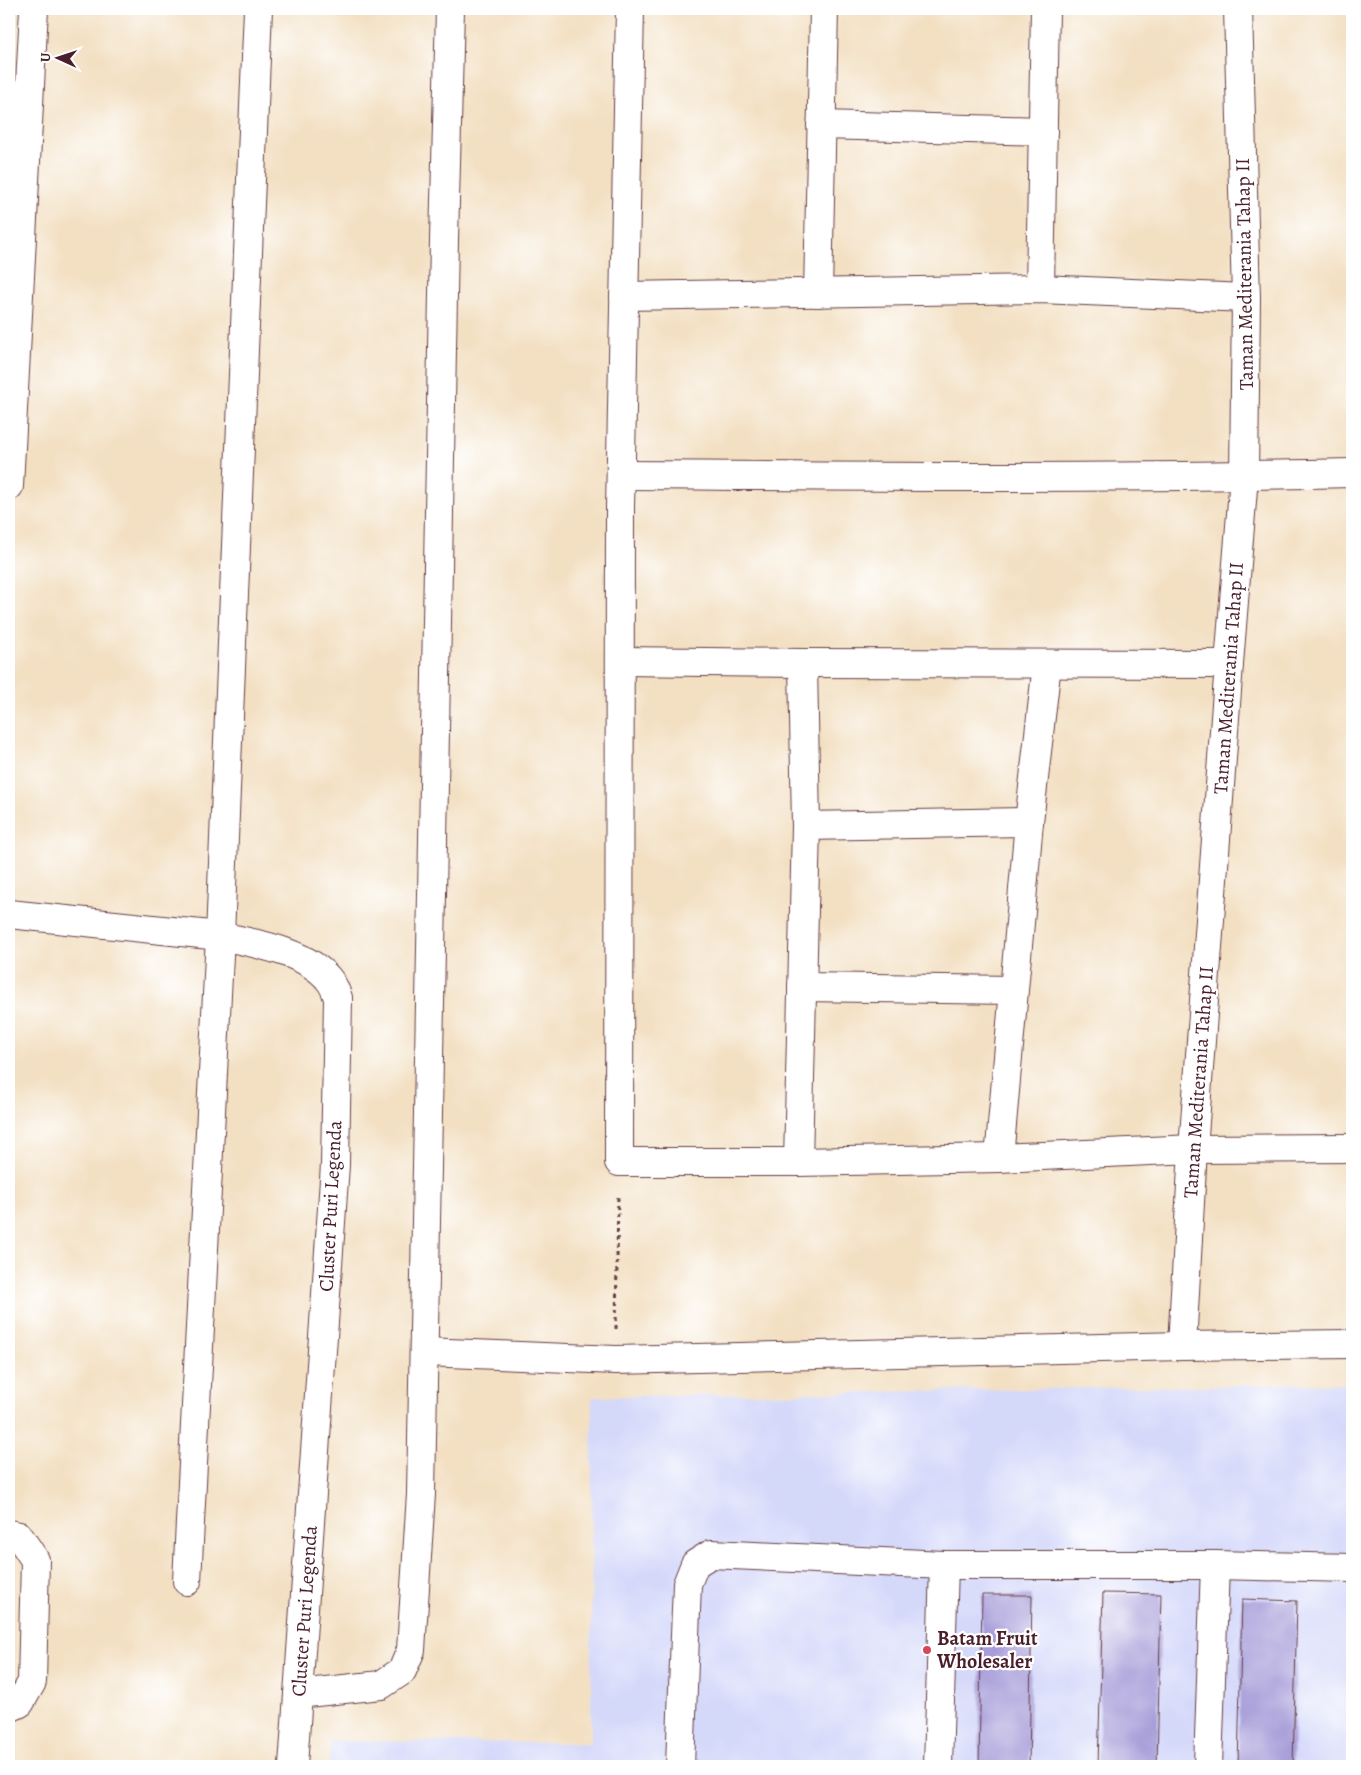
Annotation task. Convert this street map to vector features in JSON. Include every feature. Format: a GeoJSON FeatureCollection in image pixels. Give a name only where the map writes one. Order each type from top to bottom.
{"type":"FeatureCollection","features":[{"type":"Feature","properties":{"kind":"street"},"geometry":{"type":"LineString","coordinates":[[9,486],[34,9]]}},
{"type":"Feature","properties":{"kind":"street"},"geometry":{"type":"LineString","coordinates":[[187,1581],[220,936],[258,9]]}},
{"type":"Feature","properties":{"kind":"street"},"geometry":{"type":"LineString","coordinates":[[298,1694],[381,1686],[402,1671],[411,1650],[421,1494],[450,9]]}},
{"type":"Feature","properties":{"kind":"street"},"geometry":{"type":"LineString","coordinates":[[630,9],[621,475],[619,1162],[798,1162],[999,1158],[1193,1149],[1352,1148]]}},
{"type":"Feature","properties":{"kind":"street"},"geometry":{"type":"LineString","coordinates":[[818,293],[824,9]]}},
{"type":"Feature","properties":{"kind":"street"},"geometry":{"type":"LineString","coordinates":[[1040,289],[1045,9]]}},
{"type":"Feature","properties":{"kind":"street","name":"Taman Mediterania Tahap II"},"geometry":{"type":"LineString","coordinates":[[1182,1346],[1193,1149],[1244,476],[1246,298],[1238,9]]}},
{"type":"Feature","properties":{"kind":"street"},"geometry":{"type":"LineString","coordinates":[[821,125],[1043,131]]}},
{"type":"Feature","properties":{"kind":"street"},"geometry":{"type":"LineString","coordinates":[[624,296],[1040,289],[1246,298]]}},
{"type":"Feature","properties":{"kind":"street"},"geometry":{"type":"LineString","coordinates":[[621,475],[1244,476],[1352,473]]}},
{"type":"Feature","properties":{"kind":"street"},"geometry":{"type":"LineString","coordinates":[[620,661],[1229,664]]}},
{"type":"Feature","properties":{"kind":"street"},"geometry":{"type":"LineString","coordinates":[[798,1162],[806,826],[803,663]]}},
{"type":"Feature","properties":{"kind":"street"},"geometry":{"type":"LineString","coordinates":[[999,1158],[1029,822],[1047,664]]}},
{"type":"Feature","properties":{"kind":"street"},"geometry":{"type":"LineString","coordinates":[[806,826],[1029,822]]}},
{"type":"Feature","properties":{"kind":"street","name":"Cluster Puri Legenda"},"geometry":{"type":"LineString","coordinates":[[9,914],[220,936],[254,943],[312,964],[330,981],[338,998],[335,1165],[293,1766]]}},
{"type":"Feature","properties":{"kind":"street"},"geometry":{"type":"LineString","coordinates":[[802,988],[1013,990]]}},
{"type":"Feature","properties":{"kind":"street"},"geometry":{"type":"LineString","coordinates":[[424,1352],[616,1360],[1182,1346],[1352,1344]]}},
{"type":"Feature","properties":{"kind":"street"},"geometry":{"type":"LineString","coordinates":[[9,1534],[19,1536],[36,1560],[32,1682],[20,1703],[9,1708]]}},
{"type":"Feature","properties":{"kind":"street"},"geometry":{"type":"LineString","coordinates":[[680,1766],[687,1584],[696,1564],[712,1554],[944,1565],[1215,1565],[1352,1568]]}},
{"type":"Feature","properties":{"kind":"street"},"geometry":{"type":"LineString","coordinates":[[938,1766],[944,1565]]}},
{"type":"Feature","properties":{"kind":"street"},"geometry":{"type":"LineString","coordinates":[[1208,1766],[1215,1565]]}},
{"type":"Feature","properties":{"kind":"path"},"geometry":{"type":"LineString","coordinates":[[616,1360],[619,1162]]}},
{"type":"Feature","properties":{"kind":"shaded area"},"geometry":{"type":"Polygon","coordinates":[[[1352,1383],[1352,1766],[328,1766],[331,1741],[591,1743],[592,1397],[1352,1383]]]}},
{"type":"Feature","properties":{"kind":"building"},"geometry":{"type":"Polygon","coordinates":[[[1103,1593],[1161,1594],[1157,1766],[1098,1766],[1103,1593]]]}},
{"type":"Feature","properties":{"kind":"building"},"geometry":{"type":"Polygon","coordinates":[[[982,1595],[1032,1595],[1029,1766],[979,1766],[982,1595]]]}},
{"type":"Feature","properties":{"kind":"building"},"geometry":{"type":"Polygon","coordinates":[[[1242,1599],[1297,1601],[1293,1766],[1238,1766],[1242,1599]]]}},
{"type":"Feature","properties":{"kind":"place","name":"Batam Fruit Wholesaler"},"geometry":{"type":"Point","coordinates":[927,1650]}}]}
